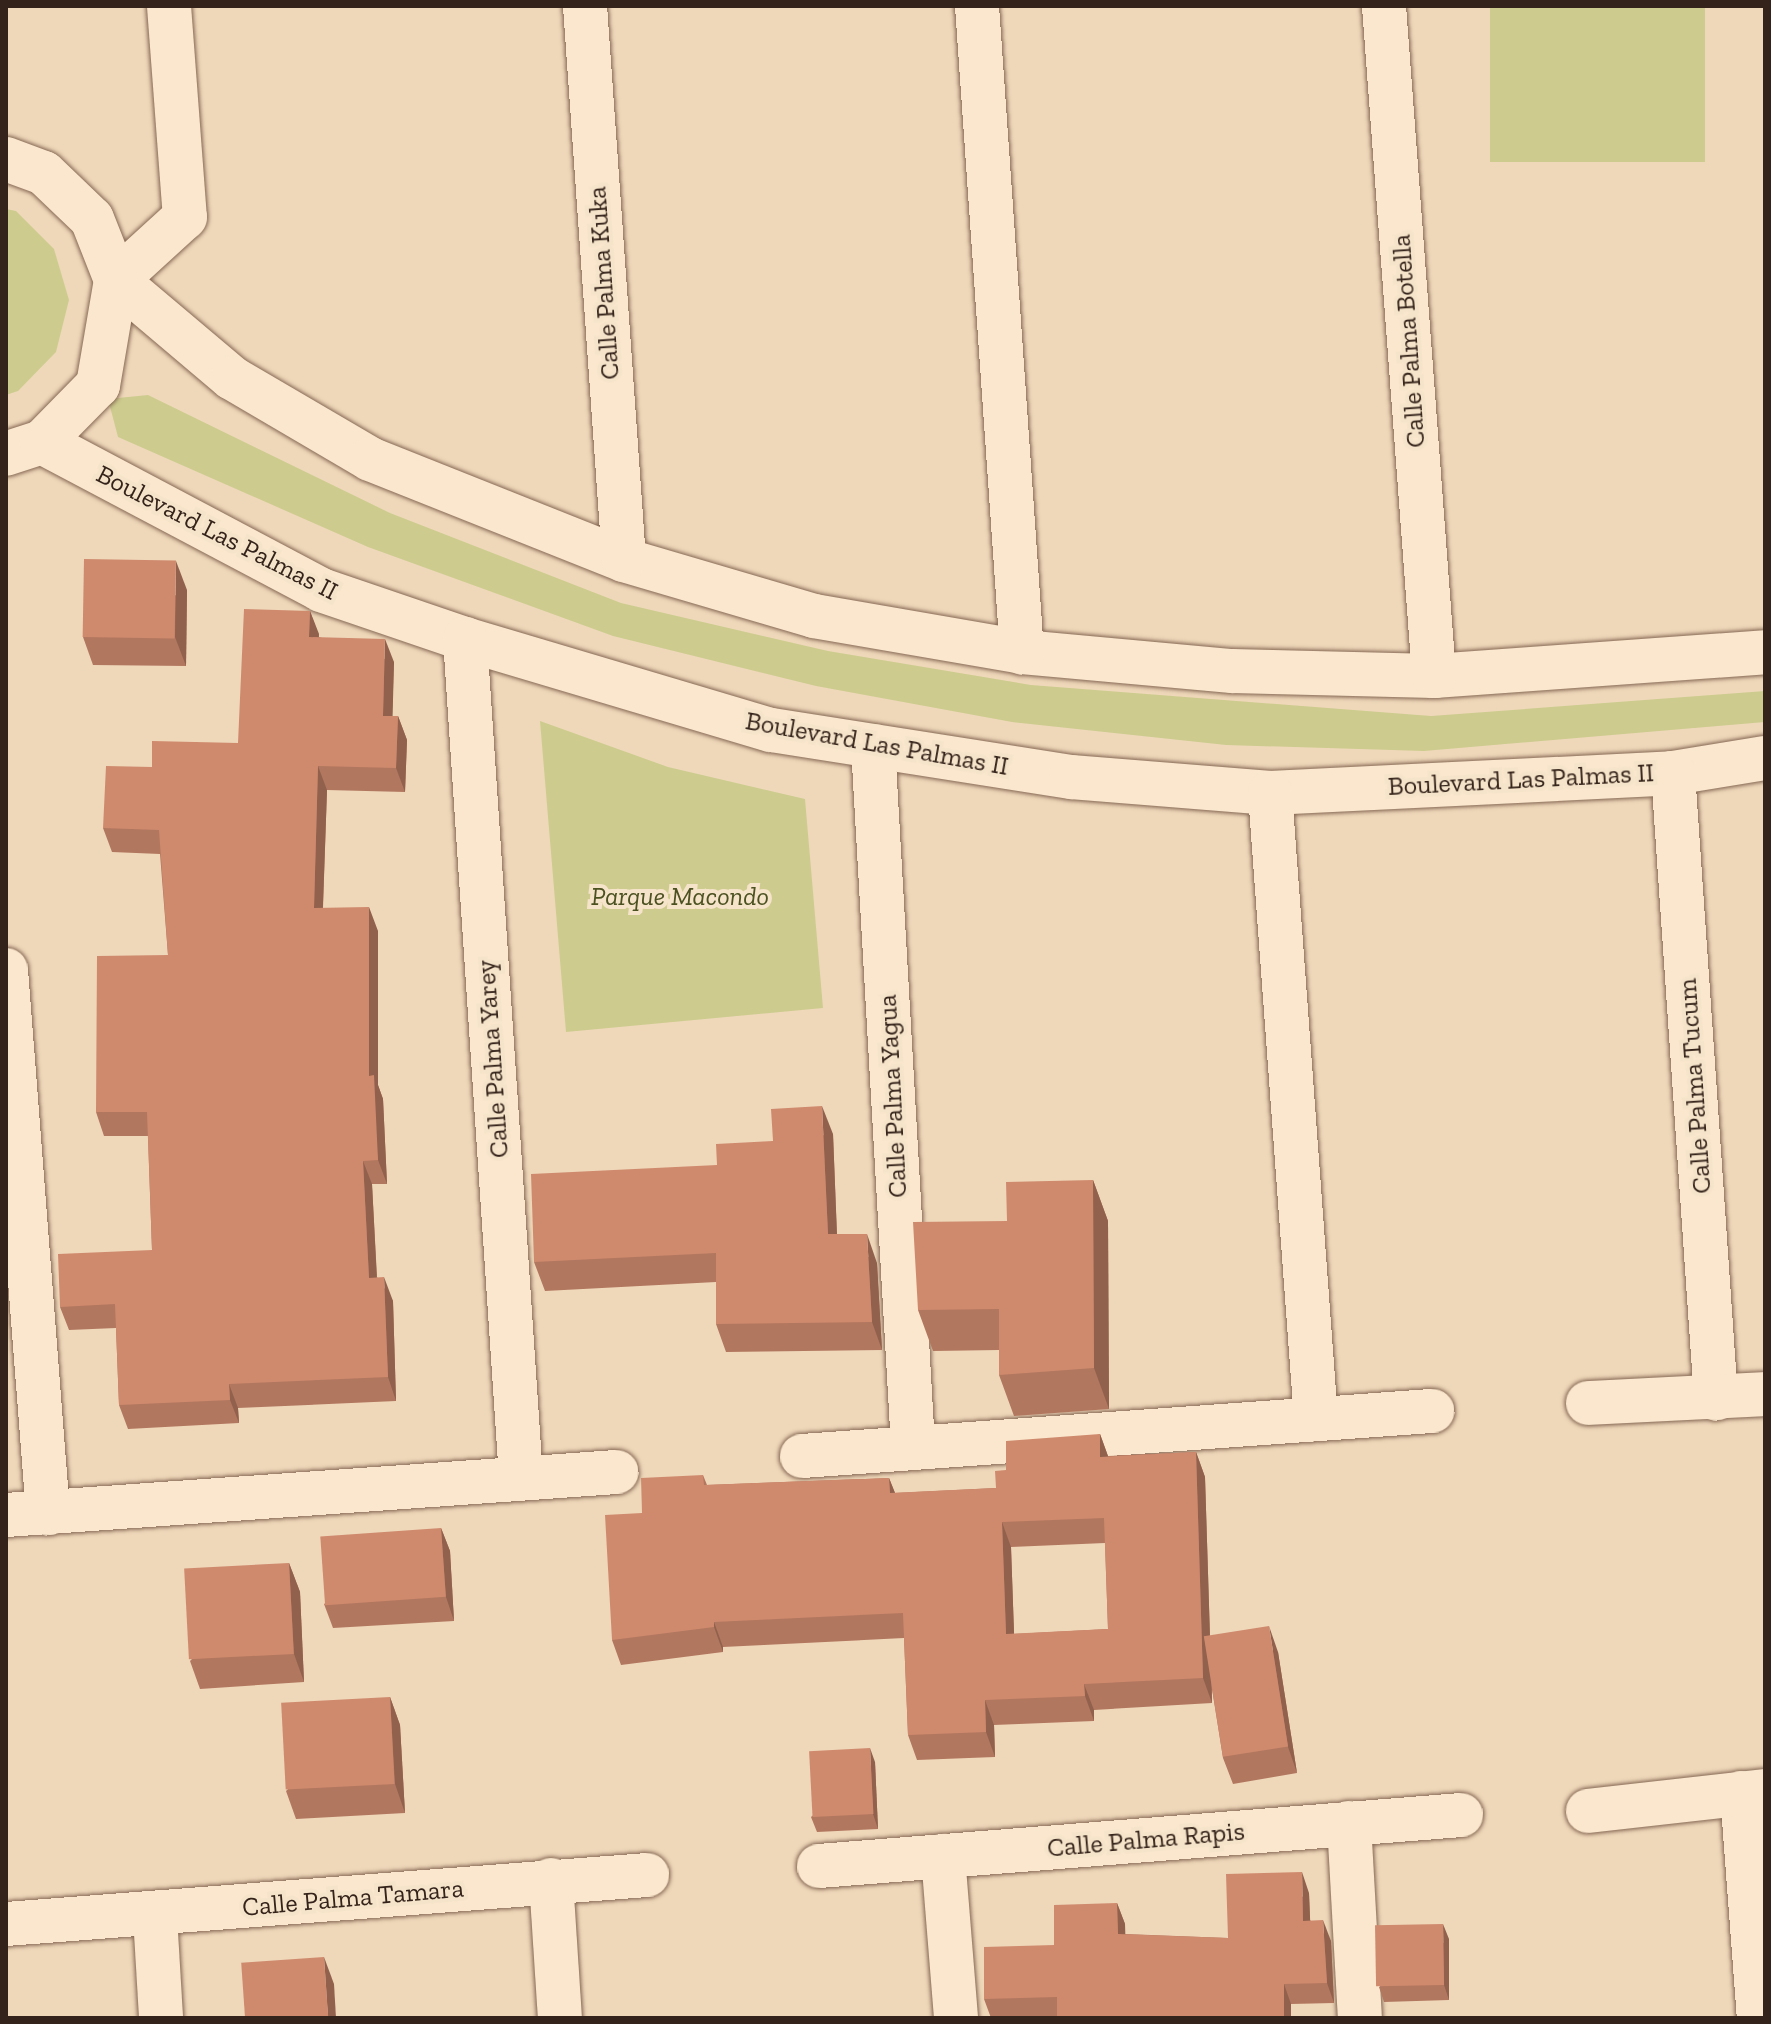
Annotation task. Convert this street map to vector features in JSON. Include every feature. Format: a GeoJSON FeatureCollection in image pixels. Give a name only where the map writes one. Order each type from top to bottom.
{"type":"FeatureCollection","features":[{"type":"Feature","properties":{"kind":"street"},"geometry":{"type":"LineString","coordinates":[[24,448],[98,385],[116,280],[185,217],[169,6]]}},
{"type":"Feature","properties":{"kind":"street","name":"Calle Palma Kuka"},"geometry":{"type":"LineString","coordinates":[[585,6],[624,560]]}},
{"type":"Feature","properties":{"kind":"street"},"geometry":{"type":"LineString","coordinates":[[977,6],[1022,652]]}},
{"type":"Feature","properties":{"kind":"street","name":"Calle Palma Botella"},"geometry":{"type":"LineString","coordinates":[[1384,6],[1434,676]]}},
{"type":"Feature","properties":{"kind":"street"},"geometry":{"type":"LineString","coordinates":[[6,159],[44,173],[92,219],[116,280],[232,378],[370,459],[624,560],[814,616],[1022,652],[1232,671],[1434,676],[1765,652]]}},
{"type":"Feature","properties":{"kind":"street","name":"Boulevard Las Palmas II"},"geometry":{"type":"LineString","coordinates":[[24,448],[321,590],[465,639],[771,730],[1071,777],[1270,793],[1673,773],[1765,758]]}},
{"type":"Feature","properties":{"kind":"street","name":"Calle Palma Yarey"},"geometry":{"type":"LineString","coordinates":[[465,639],[521,1478]]}},
{"type":"Feature","properties":{"kind":"street","name":"Calle Palma Yagua"},"geometry":{"type":"LineString","coordinates":[[873,746],[913,1447]]}},
{"type":"Feature","properties":{"kind":"street","name":"Calle Palma Tucum"},"geometry":{"type":"LineString","coordinates":[[1673,773],[1716,1399]]}},
{"type":"Feature","properties":{"kind":"street"},"geometry":{"type":"LineString","coordinates":[[1270,793],[1316,1419]]}},
{"type":"Feature","properties":{"kind":"street"},"geometry":{"type":"LineString","coordinates":[[6,970],[27,1514],[616,1472]]}},
{"type":"Feature","properties":{"kind":"street"},"geometry":{"type":"LineString","coordinates":[[1588,1403],[1716,1399],[1765,1394]]}},
{"type":"Feature","properties":{"kind":"street"},"geometry":{"type":"LineString","coordinates":[[802,1456],[1432,1411]]}},
{"type":"Feature","properties":{"kind":"street"},"geometry":{"type":"LineString","coordinates":[[1588,1811],[1754,1792],[1759,2018]]}},
{"type":"Feature","properties":{"kind":"street","name":"Calle Palma Rapis"},"geometry":{"type":"LineString","coordinates":[[819,1866],[1461,1815]]}},
{"type":"Feature","properties":{"kind":"street"},"geometry":{"type":"LineString","coordinates":[[1349,1823],[1360,2018]]}},
{"type":"Feature","properties":{"kind":"street"},"geometry":{"type":"LineString","coordinates":[[943,1856],[956,2018]]}},
{"type":"Feature","properties":{"kind":"street","name":"Calle Palma Tamara"},"geometry":{"type":"LineString","coordinates":[[6,1924],[155,1916],[551,1880],[647,1875]]}},
{"type":"Feature","properties":{"kind":"street"},"geometry":{"type":"LineString","coordinates":[[551,1880],[560,2018]]}},
{"type":"Feature","properties":{"kind":"street"},"geometry":{"type":"LineString","coordinates":[[155,1916],[161,2018]]}},
{"type":"Feature","properties":{"kind":"green space"},"geometry":{"type":"Polygon","coordinates":[[[1490,6],[1705,6],[1705,162],[1490,162],[1490,6]]]}},
{"type":"Feature","properties":{"kind":"green space"},"geometry":{"type":"Polygon","coordinates":[[[6,209],[16,211],[54,249],[69,300],[56,352],[18,391],[6,395],[6,209]]]}},
{"type":"Feature","properties":{"kind":"green space"},"geometry":{"type":"Polygon","coordinates":[[[148,395],[390,513],[621,603],[828,651],[1031,685],[1431,716],[1765,691],[1765,722],[1424,751],[1226,745],[1012,722],[816,686],[613,636],[368,547],[118,437],[108,399],[148,395]]]}},
{"type":"Feature","properties":{"kind":"green space","name":"Parque Macondo"},"geometry":{"type":"Polygon","coordinates":[[[540,721],[668,767],[805,799],[823,1008],[566,1032],[540,721]]]}},
{"type":"Feature","properties":{"kind":"building"},"geometry":{"type":"Polygon","coordinates":[[[84,559],[176,561],[175,639],[83,637],[84,559]]]}},
{"type":"Feature","properties":{"kind":"building"},"geometry":{"type":"Polygon","coordinates":[[[244,609],[310,611],[309,637],[385,639],[383,716],[398,716],[396,768],[318,766],[314,908],[369,907],[369,1076],[374,1075],[378,1160],[363,1161],[369,1278],[384,1277],[388,1377],[229,1384],[230,1400],[119,1405],[115,1304],[60,1307],[58,1254],[152,1250],[147,1112],[96,1112],[97,956],[168,955],[159,830],[103,828],[106,766],[152,767],[152,741],[238,743],[244,609]]]}},
{"type":"Feature","properties":{"kind":"building"},"geometry":{"type":"Polygon","coordinates":[[[822,1106],[828,1234],[867,1234],[872,1322],[716,1324],[716,1253],[534,1262],[531,1174],[717,1165],[716,1144],[773,1141],[771,1109],[822,1106]]]}},
{"type":"Feature","properties":{"kind":"building"},"geometry":{"type":"Polygon","coordinates":[[[1093,1180],[1094,1368],[999,1375],[999,1309],[918,1310],[913,1222],[1007,1221],[1006,1182],[1093,1180]]]}},
{"type":"Feature","properties":{"kind":"building"},"geometry":{"type":"Polygon","coordinates":[[[1100,1434],[1100,1457],[1196,1452],[1203,1678],[1084,1684],[1085,1696],[985,1700],[986,1732],[908,1735],[903,1613],[714,1622],[714,1627],[612,1640],[605,1515],[642,1513],[641,1478],[703,1475],[704,1485],[889,1478],[890,1493],[996,1488],[995,1471],[1006,1470],[1006,1441],[1100,1434]],[[1104,1518],[1002,1522],[1006,1634],[1108,1629],[1104,1518]]]}},
{"type":"Feature","properties":{"kind":"building"},"geometry":{"type":"Polygon","coordinates":[[[441,1528],[446,1597],[325,1605],[320,1536],[441,1528]]]}},
{"type":"Feature","properties":{"kind":"building"},"geometry":{"type":"Polygon","coordinates":[[[289,1563],[294,1654],[189,1659],[184,1568],[289,1563]]]}},
{"type":"Feature","properties":{"kind":"building"},"geometry":{"type":"Polygon","coordinates":[[[1269,1626],[1288,1746],[1223,1757],[1204,1636],[1269,1626]]]}},
{"type":"Feature","properties":{"kind":"building"},"geometry":{"type":"Polygon","coordinates":[[[390,1697],[395,1784],[286,1790],[281,1703],[390,1697]]]}},
{"type":"Feature","properties":{"kind":"building"},"geometry":{"type":"Polygon","coordinates":[[[870,1748],[873,1814],[813,1817],[809,1751],[870,1748]]]}},
{"type":"Feature","properties":{"kind":"building"},"geometry":{"type":"Polygon","coordinates":[[[1302,1872],[1303,1921],[1323,1920],[1327,1983],[1284,1984],[1284,2018],[1057,2018],[1057,1997],[984,1999],[984,1947],[1054,1945],[1054,1905],[1117,1903],[1118,1934],[1228,1938],[1226,1874],[1302,1872]]]}},
{"type":"Feature","properties":{"kind":"building"},"geometry":{"type":"Polygon","coordinates":[[[1443,1924],[1444,1985],[1376,1986],[1375,1925],[1443,1924]]]}},
{"type":"Feature","properties":{"kind":"building"},"geometry":{"type":"Polygon","coordinates":[[[324,1957],[328,2018],[245,2018],[241,1963],[324,1957]]]}}]}
